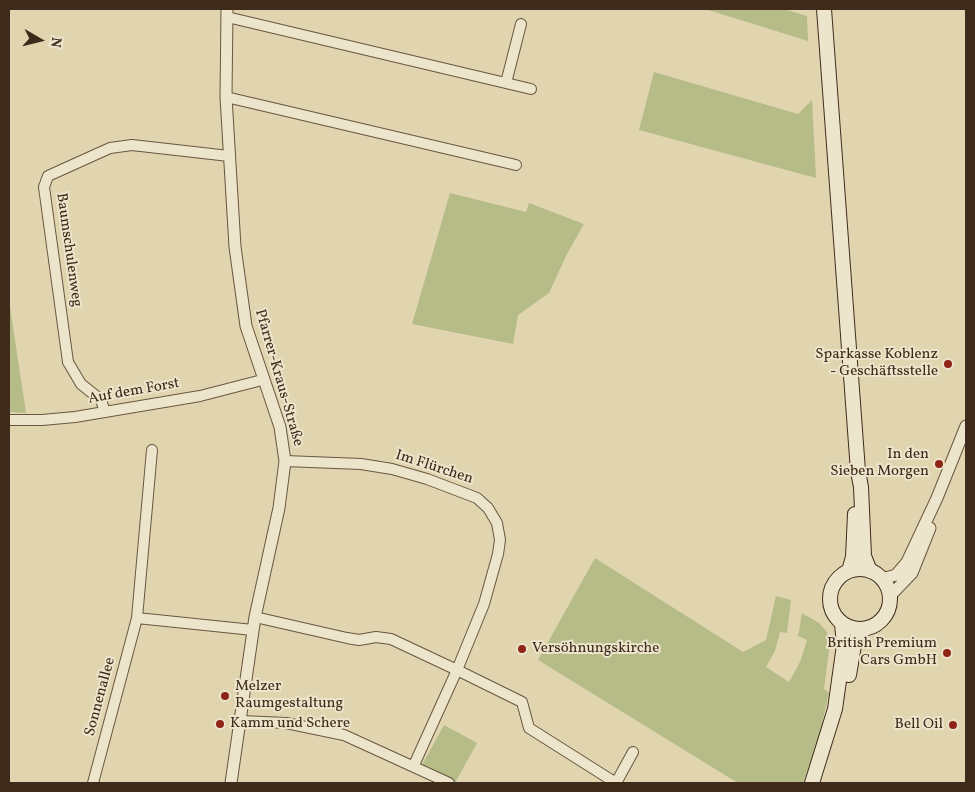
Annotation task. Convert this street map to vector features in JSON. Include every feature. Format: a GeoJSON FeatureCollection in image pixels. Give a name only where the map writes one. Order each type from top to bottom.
{"type":"FeatureCollection","features":[{"type":"Feature","properties":{"kind":"main road"},"geometry":{"type":"LineString","coordinates":[[824,9],[858,471],[854,557],[849,571]]}},
{"type":"Feature","properties":{"kind":"main road"},"geometry":{"type":"LineString","coordinates":[[858,471],[862,487],[864,556],[870,571]]}},
{"type":"Feature","properties":{"kind":"main road"},"geometry":{"type":"LineString","coordinates":[[859,569],[870,571],[882,579],[890,596],[888,610],[880,622],[861,630],[842,624],[834,615],[830,598],[835,583],[849,571],[859,569]]}},
{"type":"Feature","properties":{"kind":"main road"},"geometry":{"type":"LineString","coordinates":[[812,783],[835,710],[844,645],[842,624]]}},
{"type":"Feature","properties":{"kind":"main road"},"geometry":{"type":"LineString","coordinates":[[820,783],[834,742],[854,646],[861,630]]}},
{"type":"Feature","properties":{"kind":"street","name":"Pfarrer-Kraus-Straße"},"geometry":{"type":"LineString","coordinates":[[231,783],[255,616],[279,508],[285,461],[283,438],[262,380],[243,310],[234,247],[226,97],[227,13],[531,89]]}},
{"type":"Feature","properties":{"kind":"street"},"geometry":{"type":"LineString","coordinates":[[506,83],[521,24]]}},
{"type":"Feature","properties":{"kind":"street"},"geometry":{"type":"LineString","coordinates":[[226,97],[516,165]]}},
{"type":"Feature","properties":{"kind":"street","name":"Baumschulenweg"},"geometry":{"type":"LineString","coordinates":[[105,412],[101,400],[81,384],[68,362],[44,187],[48,176],[110,148],[132,145],[229,156]]}},
{"type":"Feature","properties":{"kind":"street","name":"Auf dem Forst"},"geometry":{"type":"LineString","coordinates":[[9,420],[42,420],[105,412],[200,396],[262,380]]}},
{"type":"Feature","properties":{"kind":"street"},"geometry":{"type":"LineString","coordinates":[[882,579],[896,575],[904,567],[937,498],[966,426]]}},
{"type":"Feature","properties":{"kind":"street","name":"Sonnenallee"},"geometry":{"type":"LineString","coordinates":[[93,783],[138,618],[152,450]]}},
{"type":"Feature","properties":{"kind":"street","name":"Im Flürchen"},"geometry":{"type":"LineString","coordinates":[[285,461],[343,463],[392,469],[462,491],[476,498],[488,508],[497,522],[499,531],[498,554],[482,611],[414,766]]}},
{"type":"Feature","properties":{"kind":"street"},"geometry":{"type":"LineString","coordinates":[[890,596],[908,578],[917,563],[934,517],[937,498]]}},
{"type":"Feature","properties":{"kind":"street"},"geometry":{"type":"LineString","coordinates":[[255,616],[346,638],[359,640],[376,637],[391,639],[522,702],[529,728],[616,783],[633,752]]}},
{"type":"Feature","properties":{"kind":"street"},"geometry":{"type":"LineString","coordinates":[[138,618],[253,630]]}},
{"type":"Feature","properties":{"kind":"street"},"geometry":{"type":"LineString","coordinates":[[241,721],[286,723],[338,734],[449,783]]}},
{"type":"Feature","properties":{"kind":"green space"},"geometry":{"type":"Polygon","coordinates":[[[705,9],[784,9],[807,16],[808,41],[705,9]]]}},
{"type":"Feature","properties":{"kind":"green space"},"geometry":{"type":"Polygon","coordinates":[[[654,72],[798,114],[812,100],[816,178],[639,130],[654,72]]]}},
{"type":"Feature","properties":{"kind":"green space"},"geometry":{"type":"Polygon","coordinates":[[[450,193],[526,212],[529,203],[584,224],[567,254],[549,293],[518,315],[513,344],[412,324],[450,193]]]}},
{"type":"Feature","properties":{"kind":"green space"},"geometry":{"type":"Polygon","coordinates":[[[9,300],[26,413],[9,412],[9,300]]]}},
{"type":"Feature","properties":{"kind":"green space"},"geometry":{"type":"Polygon","coordinates":[[[595,558],[743,652],[766,640],[776,596],[791,600],[787,633],[780,632],[775,651],[766,667],[789,682],[800,662],[807,640],[798,636],[802,613],[819,623],[827,632],[830,642],[824,689],[829,693],[819,737],[803,783],[738,783],[538,660],[595,558]]]}},
{"type":"Feature","properties":{"kind":"green space"},"geometry":{"type":"Polygon","coordinates":[[[444,725],[477,743],[455,783],[422,765],[444,725]]]}},
{"type":"Feature","properties":{"kind":"place","name":"Sparkasse Koblenz - Geschäftsstelle"},"geometry":{"type":"Point","coordinates":[948,364]}},
{"type":"Feature","properties":{"kind":"place","name":"In den Sieben Morgen"},"geometry":{"type":"Point","coordinates":[939,464]}},
{"type":"Feature","properties":{"kind":"place","name":"Versöhnungskirche"},"geometry":{"type":"Point","coordinates":[522,649]}},
{"type":"Feature","properties":{"kind":"place","name":"British Premium Cars GmbH"},"geometry":{"type":"Point","coordinates":[947,653]}},
{"type":"Feature","properties":{"kind":"place","name":"Melzer Raumgestaltung"},"geometry":{"type":"Point","coordinates":[225,696]}},
{"type":"Feature","properties":{"kind":"place","name":"Kamm und Schere"},"geometry":{"type":"Point","coordinates":[220,724]}},
{"type":"Feature","properties":{"kind":"place","name":"Bell Oil"},"geometry":{"type":"Point","coordinates":[953,725]}}]}
